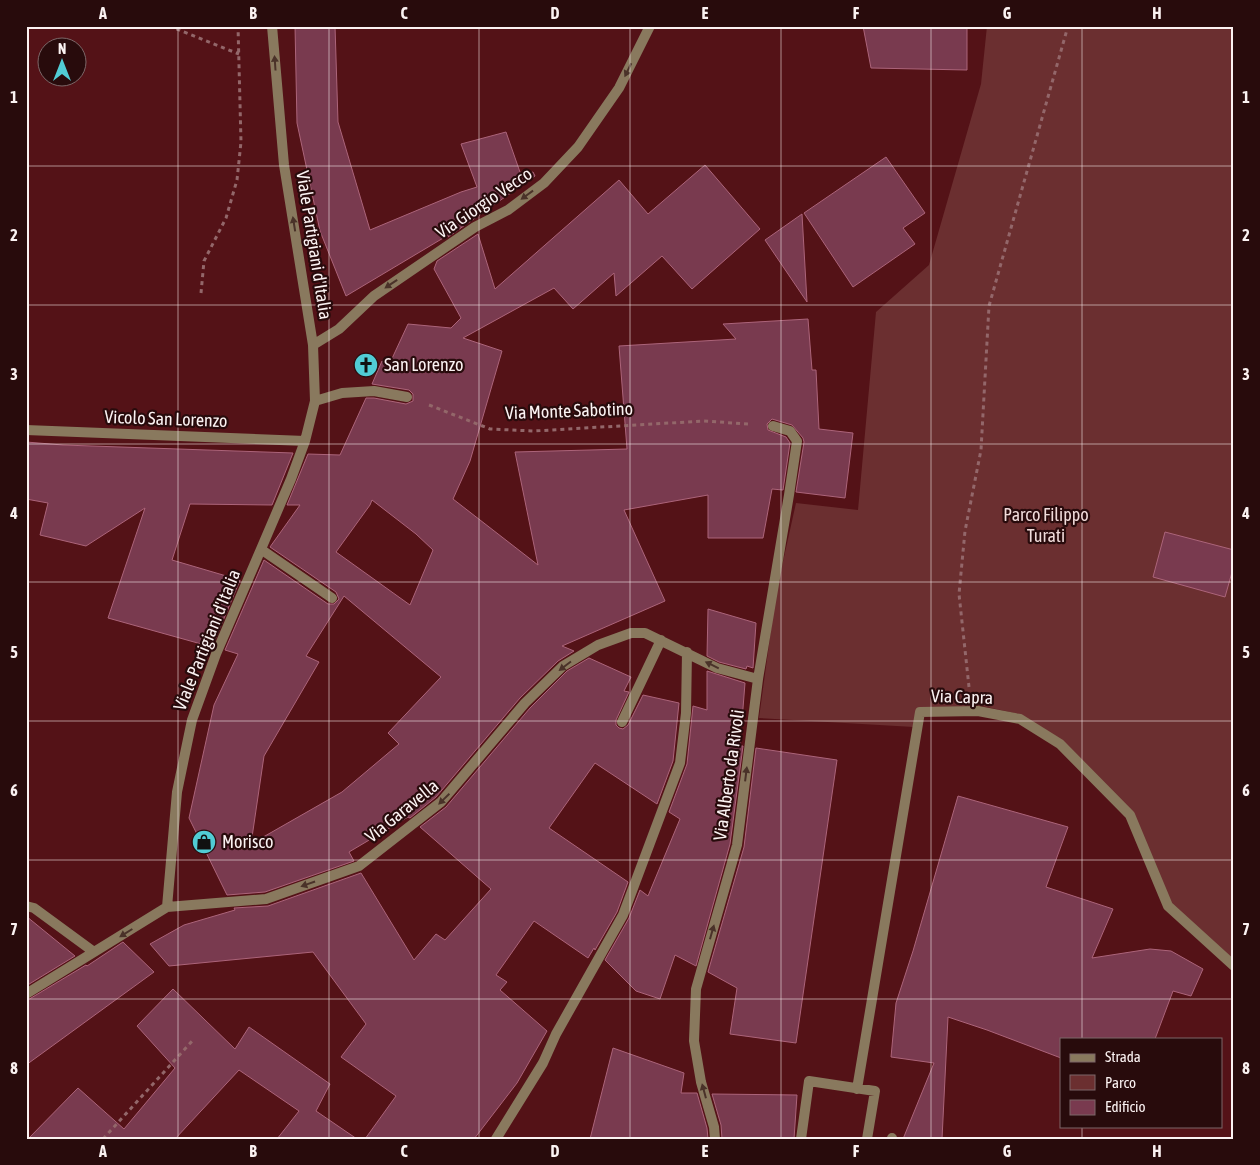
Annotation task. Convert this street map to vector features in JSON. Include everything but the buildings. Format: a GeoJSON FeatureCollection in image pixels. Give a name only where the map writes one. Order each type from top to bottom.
{"type":"FeatureCollection","features":[{"type":"Feature","properties":{"kind":"street","name":"Viale Partigiani d'Italia"},"geometry":{"type":"LineString","coordinates":[[167,907],[177,792],[192,720],[216,654],[291,479],[305,441],[314,402],[313,345],[284,165],[272,26]]}},
{"type":"Feature","properties":{"kind":"street","name":"Via Giorgio Vecco"},"geometry":{"type":"LineString","coordinates":[[313,345],[339,329],[374,296],[475,227],[508,210],[544,183],[578,147],[619,88],[650,26]]}},
{"type":"Feature","properties":{"kind":"street"},"geometry":{"type":"LineString","coordinates":[[314,402],[342,393],[374,391],[407,397]]}},
{"type":"Feature","properties":{"kind":"street","name":"Via Alberto da Rivoli"},"geometry":{"type":"LineString","coordinates":[[715,1139],[694,1041],[696,989],[737,845],[758,679],[797,441],[790,431],[773,426]]}},
{"type":"Feature","properties":{"kind":"street","name":"Vicolo San Lorenzo"},"geometry":{"type":"LineString","coordinates":[[26,430],[305,441]]}},
{"type":"Feature","properties":{"kind":"street"},"geometry":{"type":"LineString","coordinates":[[262,550],[332,598]]}},
{"type":"Feature","properties":{"kind":"street","name":"Via Garavella"},"geometry":{"type":"LineString","coordinates":[[167,907],[266,899],[359,866],[441,802],[525,703],[563,666],[598,645],[631,633],[645,633],[717,668],[758,679]]}},
{"type":"Feature","properties":{"kind":"street"},"geometry":{"type":"LineString","coordinates":[[622,722],[661,640]]}},
{"type":"Feature","properties":{"kind":"street"},"geometry":{"type":"LineString","coordinates":[[496,1139],[544,1063],[556,1034],[623,915],[680,763],[686,712],[687,652]]}},
{"type":"Feature","properties":{"kind":"street","name":"Via Capra"},"geometry":{"type":"LineString","coordinates":[[857,1089],[920,712],[978,711],[1020,719],[1060,744],[1130,815],[1168,906],[1234,966]]}},
{"type":"Feature","properties":{"kind":"street"},"geometry":{"type":"LineString","coordinates":[[26,906],[34,908],[94,952]]}},
{"type":"Feature","properties":{"kind":"street"},"geometry":{"type":"LineString","coordinates":[[26,994],[167,907]]}},
{"type":"Feature","properties":{"kind":"street"},"geometry":{"type":"LineString","coordinates":[[801,1139],[809,1081],[875,1091],[867,1139]]}},
{"type":"Feature","properties":{"kind":"path"},"geometry":{"type":"LineString","coordinates":[[169,26],[239,54]]}},
{"type":"Feature","properties":{"kind":"path"},"geometry":{"type":"LineString","coordinates":[[201,293],[204,261],[226,218],[237,180],[241,142],[238,26]]}},
{"type":"Feature","properties":{"kind":"path"},"geometry":{"type":"LineString","coordinates":[[978,711],[970,692],[959,594],[965,531],[981,450],[989,306],[1068,26]]}},
{"type":"Feature","properties":{"kind":"path","name":"Via Monte Sabotino"},"geometry":{"type":"LineString","coordinates":[[407,397],[490,429],[534,431],[704,421],[773,426]]}},
{"type":"Feature","properties":{"kind":"path"},"geometry":{"type":"LineString","coordinates":[[103,1139],[194,1039]]}},
{"type":"Feature","properties":{"kind":"green space","name":"Parco Filippo Turati"},"geometry":{"type":"Polygon","coordinates":[[[987,26],[1234,26],[1234,962],[1170,904],[1132,813],[1019,714],[982,706],[918,709],[914,727],[759,718],[776,593],[796,503],[858,510],[876,312],[929,265],[981,84],[987,26]]]}},
{"type":"Feature","properties":{"kind":"place","name":"San Lorenzo"},"geometry":{"type":"Point","coordinates":[366,365]}},
{"type":"Feature","properties":{"kind":"place","name":"Morisco"},"geometry":{"type":"Point","coordinates":[204,842]}}]}
